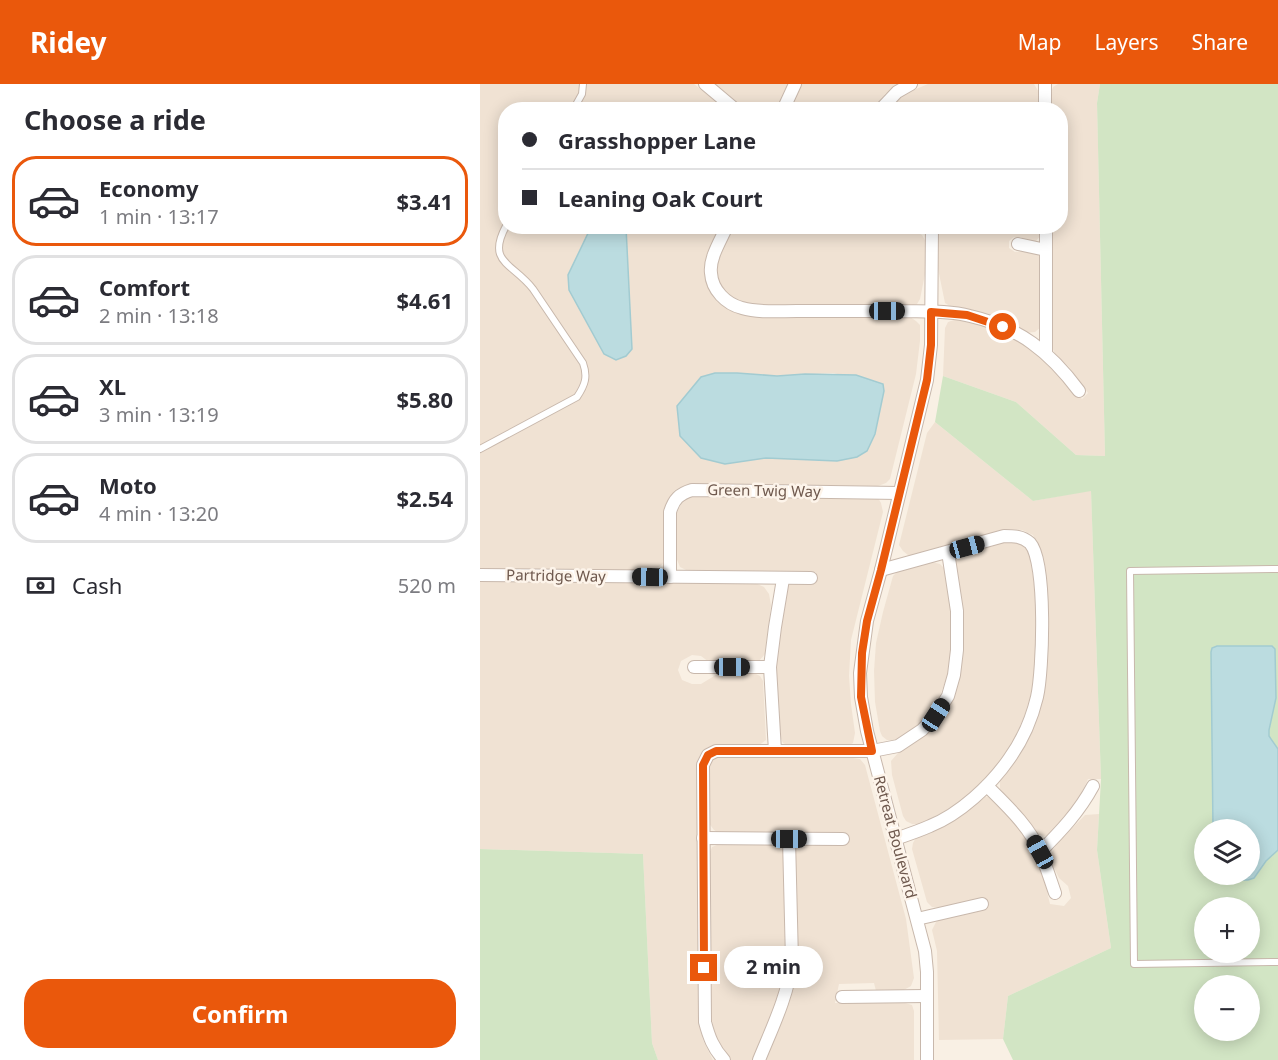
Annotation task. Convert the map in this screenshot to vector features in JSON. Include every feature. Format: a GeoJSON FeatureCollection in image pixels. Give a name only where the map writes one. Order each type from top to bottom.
{"type":"FeatureCollection","features":[{"type":"Feature","properties":{"kind":"street"},"geometry":{"type":"LineString","coordinates":[[705,84],[726,102]]}},
{"type":"Feature","properties":{"kind":"street"},"geometry":{"type":"LineString","coordinates":[[787,102],[795,84]]}},
{"type":"Feature","properties":{"kind":"street"},"geometry":{"type":"LineString","coordinates":[[888,102],[897,92],[910,84]]}},
{"type":"Feature","properties":{"kind":"street"},"geometry":{"type":"LineString","coordinates":[[1045,84],[1045,102]]}},
{"type":"Feature","properties":{"kind":"street"},"geometry":{"type":"LineString","coordinates":[[723,234],[712,259],[710,273],[720,295],[731,304],[744,309],[931,312],[967,315],[990,321],[1016,333],[1046,352],[1079,391]]}},
{"type":"Feature","properties":{"kind":"street","name":"Retreat Boulevard"},"geometry":{"type":"LineString","coordinates":[[927,1060],[925,951],[872,751],[861,697],[860,673],[867,621],[927,380],[931,345],[932,234]]}},
{"type":"Feature","properties":{"kind":"street"},"geometry":{"type":"LineString","coordinates":[[1046,234],[1046,352]]}},
{"type":"Feature","properties":{"kind":"street"},"geometry":{"type":"LineString","coordinates":[[1018,244],[1046,250]]}},
{"type":"Feature","properties":{"kind":"street","name":"Green Twig Way"},"geometry":{"type":"LineString","coordinates":[[670,577],[670,512],[680,494],[703,490],[899,493]]}},
{"type":"Feature","properties":{"kind":"street"},"geometry":{"type":"LineString","coordinates":[[881,570],[1004,536],[1017,536],[1029,543],[1037,564],[1042,612],[1043,651],[1037,697],[1010,758],[987,786],[960,807],[932,826],[896,839]]}},
{"type":"Feature","properties":{"kind":"street"},"geometry":{"type":"LineString","coordinates":[[724,1060],[717,1053],[709,1038],[705,1022],[703,765],[708,755],[716,751],[872,751],[898,746],[922,730],[936,715],[948,696],[954,675],[957,650],[957,611],[948,552]]}},
{"type":"Feature","properties":{"kind":"street","name":"Partridge Way"},"geometry":{"type":"LineString","coordinates":[[480,575],[811,578]]}},
{"type":"Feature","properties":{"kind":"street"},"geometry":{"type":"LineString","coordinates":[[775,751],[770,667],[783,579]]}},
{"type":"Feature","properties":{"kind":"street"},"geometry":{"type":"LineString","coordinates":[[694,667],[770,667]]}},
{"type":"Feature","properties":{"kind":"street"},"geometry":{"type":"LineString","coordinates":[[987,786],[1017,816],[1040,852],[1055,893]]}},
{"type":"Feature","properties":{"kind":"street"},"geometry":{"type":"LineString","coordinates":[[1040,852],[1066,826],[1082,806],[1093,786]]}},
{"type":"Feature","properties":{"kind":"street"},"geometry":{"type":"LineString","coordinates":[[703,838],[843,839]]}},
{"type":"Feature","properties":{"kind":"street"},"geometry":{"type":"LineString","coordinates":[[759,1060],[790,976],[792,961],[789,839]]}},
{"type":"Feature","properties":{"kind":"street"},"geometry":{"type":"LineString","coordinates":[[917,920],[982,904]]}},
{"type":"Feature","properties":{"kind":"street"},"geometry":{"type":"LineString","coordinates":[[842,997],[926,996]]}},
{"type":"Feature","properties":{"kind":"lane"},"geometry":{"type":"LineString","coordinates":[[577,102],[583,84]]}},
{"type":"Feature","properties":{"kind":"lane"},"geometry":{"type":"LineString","coordinates":[[480,449],[577,397],[584,387],[587,374],[583,363],[533,288],[526,279],[508,266],[499,253],[499,239],[502,234]]}},
{"type":"Feature","properties":{"kind":"lane"},"geometry":{"type":"LineString","coordinates":[[1278,569],[1130,572],[1134,964],[1278,962]]}},
{"type":"Feature","properties":{"kind":"shaded area"},"geometry":{"type":"Polygon","coordinates":[[[480,84],[694,84],[717,102],[498,102],[498,234],[721,234],[710,289],[717,301],[733,311],[746,315],[910,317],[920,325],[916,374],[890,479],[886,483],[878,486],[689,484],[675,490],[667,502],[663,517],[663,564],[652,571],[480,569],[480,84]],[[716,373],[701,377],[680,436],[701,458],[725,464],[766,458],[837,461],[857,457],[867,451],[875,434],[884,391],[883,384],[833,373],[777,376],[716,373]]]}},
{"type":"Feature","properties":{"kind":"shaded area"},"geometry":{"type":"Polygon","coordinates":[[[713,84],[789,84],[780,102],[735,102],[713,84]]]}},
{"type":"Feature","properties":{"kind":"shaded area"},"geometry":{"type":"Polygon","coordinates":[[[800,84],[900,84],[885,94],[879,102],[792,102],[800,84]]]}},
{"type":"Feature","properties":{"kind":"shaded area"},"geometry":{"type":"Polygon","coordinates":[[[928,84],[1034,84],[1040,94],[1040,102],[895,102],[902,95],[928,84]]]}},
{"type":"Feature","properties":{"kind":"shaded area"},"geometry":{"type":"Polygon","coordinates":[[[1058,84],[1100,84],[1097,103],[1105,456],[1076,455],[1016,402],[943,376],[945,328],[948,322],[957,319],[973,321],[1008,334],[1042,357],[1082,399],[1088,393],[1069,367],[1055,354],[1052,347],[1051,234],[1068,234],[1068,102],[1050,102],[1053,87],[1058,84]]]}},
{"type":"Feature","properties":{"kind":"shaded area"},"geometry":{"type":"Polygon","coordinates":[[[729,234],[920,234],[926,242],[927,264],[920,299],[917,304],[909,306],[752,305],[736,302],[719,284],[716,272],[718,258],[729,234]]]}},
{"type":"Feature","properties":{"kind":"shaded area"},"geometry":{"type":"Polygon","coordinates":[[[938,234],[1041,234],[1036,241],[1025,241],[1021,237],[1014,237],[1009,241],[1009,248],[1015,252],[1026,251],[1038,254],[1041,327],[1035,332],[1025,333],[953,308],[945,303],[936,259],[938,234]]]}},
{"type":"Feature","properties":{"kind":"shaded area"},"geometry":{"type":"Polygon","coordinates":[[[935,422],[1033,501],[1091,490],[1101,779],[1088,779],[1078,801],[1053,833],[1045,836],[1036,834],[1000,789],[1000,779],[1035,719],[1040,552],[1033,535],[1022,530],[1010,529],[914,555],[908,555],[903,551],[899,545],[927,433],[935,422]]]}},
{"type":"Feature","properties":{"kind":"shaded area"},"geometry":{"type":"Polygon","coordinates":[[[695,495],[878,498],[883,512],[851,640],[849,676],[855,733],[853,743],[846,747],[791,747],[783,743],[779,734],[776,669],[778,632],[788,584],[815,584],[816,572],[688,571],[680,567],[676,557],[675,517],[684,498],[695,495]]]}},
{"type":"Feature","properties":{"kind":"shaded area"},"geometry":{"type":"Polygon","coordinates":[[[1011,540],[1019,541],[1025,546],[1030,557],[1035,591],[1037,646],[1034,684],[1024,717],[1010,748],[985,780],[953,807],[920,824],[912,824],[903,816],[892,775],[891,761],[898,753],[931,729],[949,704],[957,558],[962,554],[1011,540]]]}},
{"type":"Feature","properties":{"kind":"shaded area"},"geometry":{"type":"Polygon","coordinates":[[[932,562],[940,564],[945,569],[948,584],[952,623],[950,669],[936,706],[919,726],[898,741],[887,740],[880,731],[875,702],[874,671],[876,643],[883,612],[893,576],[898,571],[932,562]]]}},
{"type":"Feature","properties":{"kind":"shaded area"},"geometry":{"type":"Polygon","coordinates":[[[480,581],[755,583],[764,587],[769,594],[771,605],[765,654],[758,662],[709,662],[701,656],[692,655],[681,661],[678,670],[682,680],[692,684],[701,684],[719,673],[754,673],[763,681],[766,740],[758,746],[714,746],[703,752],[697,770],[700,1025],[703,1040],[713,1060],[658,1060],[652,1043],[643,854],[480,849],[480,581]]]}},
{"type":"Feature","properties":{"kind":"shaded area"},"geometry":{"type":"Polygon","coordinates":[[[718,756],[853,758],[860,759],[865,765],[906,919],[914,978],[911,986],[902,991],[876,991],[874,983],[839,984],[835,1003],[905,1003],[912,1005],[914,1060],[766,1060],[791,995],[795,972],[795,847],[847,843],[846,834],[720,834],[708,822],[708,771],[711,762],[718,756]]]}},
{"type":"Feature","properties":{"kind":"shaded area"},"geometry":{"type":"Polygon","coordinates":[[[984,796],[995,799],[1011,816],[1035,854],[1050,904],[1064,906],[1071,898],[1068,886],[1059,878],[1049,858],[1056,845],[1085,815],[1099,814],[1097,850],[1111,948],[1008,996],[1003,1039],[939,1040],[937,951],[932,930],[936,922],[945,917],[988,908],[984,898],[941,908],[932,907],[927,902],[912,849],[913,843],[917,836],[984,796]]]}},
{"type":"Feature","properties":{"kind":"shaded area"},"geometry":{"type":"Polygon","coordinates":[[[774,844],[781,847],[784,853],[785,968],[783,983],[757,1056],[753,1060],[731,1060],[719,1048],[710,1014],[710,852],[712,847],[717,845],[774,844]]]}},
{"type":"Feature","properties":{"kind":"green space"},"geometry":{"type":"Polygon","coordinates":[[[1100,84],[1278,84],[1278,1060],[1013,1060],[1003,1039],[1008,996],[1111,948],[1097,850],[1101,779],[1091,491],[1033,501],[935,422],[943,376],[1016,402],[1076,455],[1105,456],[1097,103],[1100,84]]]}},
{"type":"Feature","properties":{"kind":"green space"},"geometry":{"type":"Polygon","coordinates":[[[480,849],[643,854],[652,1043],[658,1060],[480,1060],[480,849]]]}},
{"type":"Feature","properties":{"kind":"water"},"geometry":{"type":"Polygon","coordinates":[[[588,234],[626,234],[632,349],[626,356],[616,360],[604,354],[569,290],[568,275],[588,234]]]}},
{"type":"Feature","properties":{"kind":"water"},"geometry":{"type":"Polygon","coordinates":[[[715,373],[777,376],[856,375],[883,384],[884,391],[875,434],[867,451],[857,457],[837,461],[766,458],[725,464],[701,458],[680,436],[677,406],[701,377],[715,373]]]}},
{"type":"Feature","properties":{"kind":"water"},"geometry":{"type":"Polygon","coordinates":[[[1217,646],[1272,646],[1275,649],[1276,698],[1269,736],[1278,749],[1278,850],[1260,870],[1260,819],[1213,819],[1212,648],[1217,646]]]}},
{"type":"Feature","properties":{"kind":"route"},"geometry":{"type":"LineString","coordinates":[[704,968],[703,765],[708,755],[716,751],[872,751],[861,697],[862,653],[867,621],[927,380],[931,345],[931,312],[967,315],[1003,327]]}}]}
